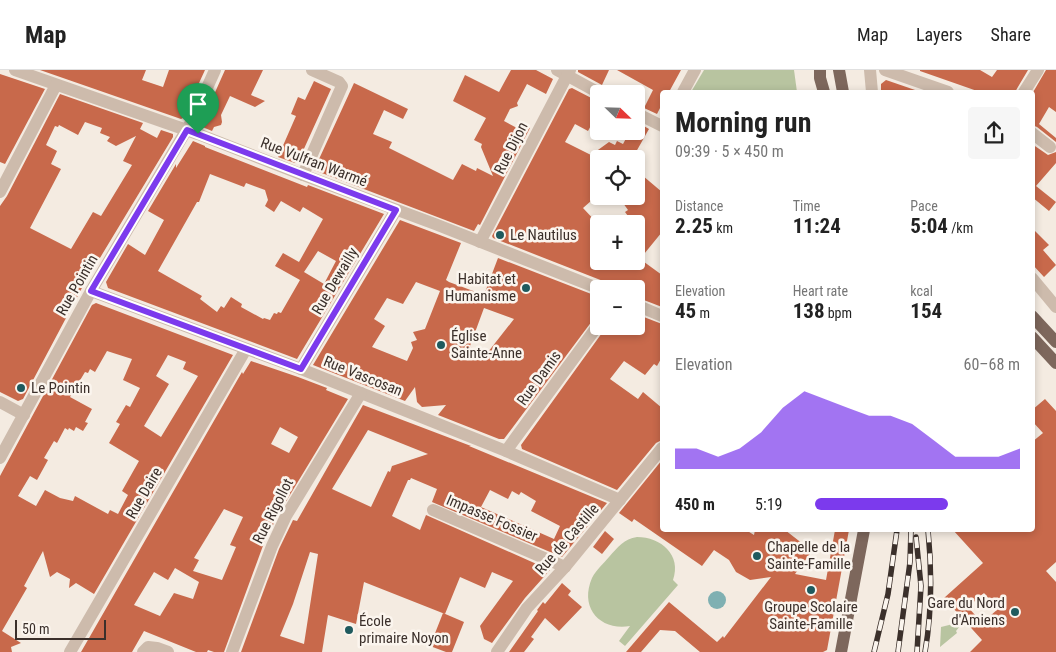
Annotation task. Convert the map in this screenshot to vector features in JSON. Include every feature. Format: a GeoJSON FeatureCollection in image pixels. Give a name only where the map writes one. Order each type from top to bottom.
{"type":"FeatureCollection","features":[{"type":"Feature","properties":{"kind":"main road"},"geometry":{"type":"LineString","coordinates":[[820,70],[823,90]]}},
{"type":"Feature","properties":{"kind":"main road"},"geometry":{"type":"LineString","coordinates":[[839,70],[843,90]]}},
{"type":"Feature","properties":{"kind":"main road"},"geometry":{"type":"LineString","coordinates":[[1035,319],[1054,336]]}},
{"type":"Feature","properties":{"kind":"main road"},"geometry":{"type":"LineString","coordinates":[[1035,340],[1056,362]]}},
{"type":"Feature","properties":{"kind":"main road"},"geometry":{"type":"LineString","coordinates":[[841,652],[864,532]]}},
{"type":"Feature","properties":{"kind":"street","name":"Rue Vulfran Warmé"},"geometry":{"type":"LineString","coordinates":[[15,70],[187,130],[590,285]]}},
{"type":"Feature","properties":{"kind":"street","name":"Rue Pointin"},"geometry":{"type":"LineString","coordinates":[[0,458],[91,291],[187,130],[215,70]]}},
{"type":"Feature","properties":{"kind":"street"},"geometry":{"type":"LineString","coordinates":[[303,175],[342,86],[339,82],[312,70]]}},
{"type":"Feature","properties":{"kind":"street"},"geometry":{"type":"LineString","coordinates":[[685,90],[695,70]]}},
{"type":"Feature","properties":{"kind":"street"},"geometry":{"type":"LineString","coordinates":[[870,70],[872,90]]}},
{"type":"Feature","properties":{"kind":"street"},"geometry":{"type":"LineString","coordinates":[[885,70],[942,90]]}},
{"type":"Feature","properties":{"kind":"street"},"geometry":{"type":"LineString","coordinates":[[1025,90],[1038,70]]}},
{"type":"Feature","properties":{"kind":"street"},"geometry":{"type":"LineString","coordinates":[[564,72],[590,87]]}},
{"type":"Feature","properties":{"kind":"street","name":"Rue Dijon"},"geometry":{"type":"LineString","coordinates":[[480,242],[564,72]]}},
{"type":"Feature","properties":{"kind":"street"},"geometry":{"type":"LineString","coordinates":[[0,192],[56,85]]}},
{"type":"Feature","properties":{"kind":"street"},"geometry":{"type":"LineString","coordinates":[[645,118],[660,125]]}},
{"type":"Feature","properties":{"kind":"street"},"geometry":{"type":"LineString","coordinates":[[1035,134],[1050,147]]}},
{"type":"Feature","properties":{"kind":"street","name":"Rue Dewailly"},"geometry":{"type":"LineString","coordinates":[[301,369],[396,210]]}},
{"type":"Feature","properties":{"kind":"street"},"geometry":{"type":"LineString","coordinates":[[1035,282],[1056,307]]}},
{"type":"Feature","properties":{"kind":"street","name":"Rue Vascosan"},"geometry":{"type":"LineString","coordinates":[[91,291],[301,369],[506,451],[620,500]]}},
{"type":"Feature","properties":{"kind":"street"},"geometry":{"type":"LineString","coordinates":[[645,309],[660,315]]}},
{"type":"Feature","properties":{"kind":"street","name":"Rue Damis"},"geometry":{"type":"LineString","coordinates":[[506,451],[591,335]]}},
{"type":"Feature","properties":{"kind":"street","name":"Rue Daire"},"geometry":{"type":"LineString","coordinates":[[70,652],[246,349]]}},
{"type":"Feature","properties":{"kind":"street","name":"Rue Rigollot"},"geometry":{"type":"LineString","coordinates":[[232,652],[272,546],[286,516],[361,393]]}},
{"type":"Feature","properties":{"kind":"street"},"geometry":{"type":"LineString","coordinates":[[0,402],[24,415]]}},
{"type":"Feature","properties":{"kind":"street","name":"Rue de Castille"},"geometry":{"type":"LineString","coordinates":[[497,652],[527,608],[565,567],[660,450]]}},
{"type":"Feature","properties":{"kind":"street","name":"Impasse Fossier"},"geometry":{"type":"LineString","coordinates":[[433,510],[565,567]]}},
{"type":"Feature","properties":{"kind":"street"},"geometry":{"type":"LineString","coordinates":[[143,652],[148,647],[168,652]]}},
{"type":"Feature","properties":{"kind":"green space"},"geometry":{"type":"Polygon","coordinates":[[[704,70],[794,70],[797,90],[692,90],[704,70]]]}},
{"type":"Feature","properties":{"kind":"green space"},"geometry":{"type":"Polygon","coordinates":[[[637,537],[654,540],[667,549],[675,563],[673,580],[678,585],[625,646],[619,641],[630,626],[619,627],[601,621],[590,608],[588,599],[589,589],[592,578],[598,569],[615,550],[625,542],[637,537]]]}},
{"type":"Feature","properties":{"kind":"green space"},"geometry":{"type":"Polygon","coordinates":[[[957,623],[960,626],[956,631],[957,633],[940,647],[941,627],[957,623]]]}},
{"type":"Feature","properties":{"kind":"water"},"geometry":{"type":"Polygon","coordinates":[[[717,591],[723,594],[726,600],[723,606],[717,609],[711,606],[708,600],[711,594],[717,591]]]}},
{"type":"Feature","properties":{"kind":"building"},"geometry":{"type":"Polygon","coordinates":[[[40,70],[146,70],[142,80],[163,87],[169,70],[205,70],[181,119],[40,70]]]}},
{"type":"Feature","properties":{"kind":"building"},"geometry":{"type":"Polygon","coordinates":[[[225,70],[263,70],[251,95],[265,101],[255,107],[230,96],[221,115],[221,125],[214,127],[212,131],[200,126],[225,70]]]}},
{"type":"Feature","properties":{"kind":"building"},"geometry":{"type":"Polygon","coordinates":[[[511,70],[536,70],[553,79],[546,94],[527,84],[517,103],[518,106],[510,109],[504,121],[517,128],[525,125],[530,128],[480,225],[478,224],[474,231],[314,170],[354,83],[408,109],[403,119],[384,110],[373,134],[392,142],[389,148],[453,180],[462,164],[476,171],[477,168],[493,176],[481,147],[482,144],[474,140],[486,118],[453,101],[465,75],[499,92],[511,70]]]}},
{"type":"Feature","properties":{"kind":"building"},"geometry":{"type":"Polygon","coordinates":[[[578,70],[609,70],[602,85],[578,72],[578,70]]]}},
{"type":"Feature","properties":{"kind":"building"},"geometry":{"type":"Polygon","coordinates":[[[617,70],[681,70],[670,90],[660,90],[660,108],[657,114],[645,108],[653,90],[617,70]]]}},
{"type":"Feature","properties":{"kind":"building"},"geometry":{"type":"Polygon","coordinates":[[[980,70],[992,77],[997,70],[1028,70],[1016,90],[974,90],[920,71],[980,70]]]}},
{"type":"Feature","properties":{"kind":"building"},"geometry":{"type":"Polygon","coordinates":[[[1046,70],[1056,70],[1056,112],[1049,107],[1039,124],[1056,138],[1056,142],[1035,126],[1034,90],[1046,70]]]}},
{"type":"Feature","properties":{"kind":"building"},"geometry":{"type":"Polygon","coordinates":[[[0,74],[45,89],[5,164],[0,162],[0,74]]]}},
{"type":"Feature","properties":{"kind":"building"},"geometry":{"type":"Polygon","coordinates":[[[886,80],[915,90],[881,90],[881,84],[886,80]]]}},
{"type":"Feature","properties":{"kind":"building"},"geometry":{"type":"Polygon","coordinates":[[[314,81],[331,89],[298,162],[295,163],[278,157],[296,116],[291,114],[298,97],[305,100],[314,81]]]}},
{"type":"Feature","properties":{"kind":"building"},"geometry":{"type":"Polygon","coordinates":[[[572,88],[590,97],[590,127],[588,131],[575,124],[565,142],[590,154],[590,202],[583,208],[590,215],[590,270],[645,270],[645,263],[660,274],[660,306],[645,300],[645,280],[600,280],[492,236],[569,89],[572,88]]]}},
{"type":"Feature","properties":{"kind":"building"},"geometry":{"type":"Polygon","coordinates":[[[60,94],[143,123],[140,129],[157,138],[161,130],[173,134],[173,137],[83,286],[23,399],[18,401],[0,392],[0,206],[60,94]],[[85,122],[78,135],[59,125],[58,127],[55,126],[46,145],[57,151],[51,164],[61,169],[30,228],[71,249],[93,212],[101,216],[132,165],[123,161],[136,136],[116,146],[107,141],[110,137],[100,133],[102,128],[85,122]]]}},
{"type":"Feature","properties":{"kind":"building"},"geometry":{"type":"Polygon","coordinates":[[[645,127],[649,129],[645,136],[645,127]]]}},
{"type":"Feature","properties":{"kind":"building"},"geometry":{"type":"Polygon","coordinates":[[[625,140],[643,140],[637,150],[598,150],[609,142],[615,145],[617,141],[623,144],[625,140]]]}},
{"type":"Feature","properties":{"kind":"building"},"geometry":{"type":"Polygon","coordinates":[[[193,141],[307,187],[308,185],[384,214],[297,359],[108,288],[106,282],[128,244],[145,255],[164,220],[148,211],[176,164],[176,168],[193,141]],[[210,174],[199,202],[197,202],[158,271],[202,296],[200,299],[217,312],[221,306],[224,308],[231,297],[242,304],[241,307],[263,319],[270,320],[274,313],[281,313],[300,280],[275,266],[283,253],[299,262],[323,219],[303,207],[300,212],[281,201],[274,212],[265,206],[268,200],[265,190],[246,183],[244,187],[210,174]],[[318,251],[304,272],[324,284],[336,261],[318,251]]]}},
{"type":"Feature","properties":{"kind":"building"},"geometry":{"type":"Polygon","coordinates":[[[1035,146],[1048,155],[1056,152],[1056,163],[1036,186],[1056,202],[1049,211],[1035,199],[1035,146]]]}},
{"type":"Feature","properties":{"kind":"building"},"geometry":{"type":"Polygon","coordinates":[[[645,178],[660,190],[660,234],[645,253],[645,215],[627,215],[625,212],[628,210],[624,205],[645,205],[645,178]]]}},
{"type":"Feature","properties":{"kind":"building"},"geometry":{"type":"Polygon","coordinates":[[[400,220],[461,243],[446,280],[449,282],[484,295],[498,258],[590,294],[590,324],[504,439],[499,439],[438,415],[446,405],[422,407],[417,402],[415,387],[405,401],[313,365],[400,220]],[[416,282],[403,304],[387,298],[374,319],[385,326],[372,347],[407,361],[413,348],[411,342],[417,340],[413,332],[425,329],[440,291],[416,282]],[[484,308],[470,346],[481,361],[514,319],[484,308]]]}},
{"type":"Feature","properties":{"kind":"building"},"geometry":{"type":"Polygon","coordinates":[[[1035,231],[1049,245],[1043,250],[1056,265],[1044,277],[1035,267],[1035,231]]]}},
{"type":"Feature","properties":{"kind":"building"},"geometry":{"type":"Polygon","coordinates":[[[96,303],[233,355],[94,594],[76,583],[69,588],[70,579],[57,572],[50,577],[43,551],[24,586],[27,588],[2,631],[21,643],[11,647],[12,652],[0,652],[0,476],[92,305],[96,303]],[[107,351],[95,372],[90,369],[88,373],[85,372],[70,397],[92,409],[85,422],[88,423],[83,431],[76,427],[74,431],[65,428],[57,443],[54,441],[44,458],[48,460],[37,480],[30,476],[18,496],[36,506],[45,490],[60,498],[73,501],[75,496],[108,514],[110,510],[118,514],[128,495],[122,491],[139,461],[109,443],[120,424],[116,422],[126,405],[130,407],[140,388],[123,380],[132,359],[107,351]],[[168,355],[156,376],[169,384],[144,426],[161,437],[198,376],[183,369],[186,362],[168,355]]]}},
{"type":"Feature","properties":{"kind":"building"},"geometry":{"type":"Polygon","coordinates":[[[645,317],[660,323],[660,361],[657,366],[654,364],[645,375],[624,361],[610,379],[638,399],[643,392],[660,406],[660,441],[656,443],[617,490],[522,449],[521,445],[600,335],[645,335],[645,317]]]}},
{"type":"Feature","properties":{"kind":"building"},"geometry":{"type":"Polygon","coordinates":[[[251,361],[327,388],[326,390],[348,399],[279,513],[264,543],[224,652],[208,650],[207,652],[196,652],[144,631],[132,652],[81,652],[242,372],[243,374],[251,361]],[[280,427],[271,444],[289,453],[298,437],[280,427]],[[224,509],[194,558],[199,560],[193,571],[222,580],[236,547],[230,545],[243,517],[224,509]],[[175,568],[168,580],[154,572],[134,605],[160,616],[174,593],[193,599],[199,582],[175,568]]]}},
{"type":"Feature","properties":{"kind":"building"},"geometry":{"type":"Polygon","coordinates":[[[1045,399],[1056,411],[1056,562],[1046,571],[1056,582],[1056,652],[970,652],[982,640],[944,598],[983,563],[955,532],[1035,532],[1035,440],[1043,433],[1035,424],[1035,407],[1045,399]],[[984,593],[968,607],[982,623],[998,609],[984,593]]]}},
{"type":"Feature","properties":{"kind":"building"},"geometry":{"type":"Polygon","coordinates":[[[363,405],[471,446],[469,446],[607,503],[562,557],[432,502],[437,489],[411,478],[408,480],[392,516],[420,530],[426,515],[550,570],[525,598],[492,643],[484,639],[480,626],[513,581],[492,572],[485,588],[460,577],[445,614],[364,582],[356,624],[328,615],[322,652],[241,652],[279,549],[293,520],[297,521],[363,405]],[[368,430],[332,489],[371,507],[392,466],[428,454],[368,430]],[[490,490],[481,507],[554,539],[560,526],[531,511],[536,501],[521,492],[519,495],[512,491],[508,499],[490,490]],[[310,552],[280,636],[304,644],[318,554],[310,552]]]}},
{"type":"Feature","properties":{"kind":"building"},"geometry":{"type":"Polygon","coordinates":[[[660,462],[660,532],[749,532],[754,535],[755,532],[788,532],[812,551],[795,574],[826,580],[835,532],[849,532],[827,650],[823,652],[700,652],[675,631],[660,630],[641,652],[626,652],[669,602],[717,642],[723,636],[724,638],[771,577],[750,580],[736,572],[729,560],[714,550],[702,566],[634,519],[632,522],[619,513],[660,462]]]}},
{"type":"Feature","properties":{"kind":"building"},"geometry":{"type":"Polygon","coordinates":[[[605,531],[614,539],[602,554],[593,547],[605,531]]]}},
{"type":"Feature","properties":{"kind":"building"},"geometry":{"type":"Polygon","coordinates":[[[562,583],[571,591],[568,595],[582,607],[559,631],[545,618],[531,637],[534,639],[524,652],[509,652],[543,602],[545,604],[562,583]]]}},
{"type":"Feature","properties":{"kind":"building"},"geometry":{"type":"Polygon","coordinates":[[[443,613],[464,622],[452,652],[446,652],[430,646],[443,613]]]}},
{"type":"Feature","properties":{"kind":"railway"},"geometry":{"type":"LineString","coordinates":[[874,652],[888,594],[897,532]]}},
{"type":"Feature","properties":{"kind":"railway"},"geometry":{"type":"LineString","coordinates":[[898,652],[910,562],[911,532]]}},
{"type":"Feature","properties":{"kind":"railway"},"geometry":{"type":"LineString","coordinates":[[925,652],[931,591],[928,532]]}},
{"type":"Feature","properties":{"kind":"railway"},"geometry":{"type":"LineString","coordinates":[[916,537],[921,586],[917,652]]}},
{"type":"Feature","properties":{"kind":"place","name":"Le Nautilus"},"geometry":{"type":"Point","coordinates":[500,235]}},
{"type":"Feature","properties":{"kind":"place","name":"Habitat et Humanisme"},"geometry":{"type":"Point","coordinates":[526,288]}},
{"type":"Feature","properties":{"kind":"place","name":"Église Sainte-Anne"},"geometry":{"type":"Point","coordinates":[441,345]}},
{"type":"Feature","properties":{"kind":"place","name":"Le Pointin"},"geometry":{"type":"Point","coordinates":[21,388]}},
{"type":"Feature","properties":{"kind":"place","name":"Chapelle de la Sainte-Famille"},"geometry":{"type":"Point","coordinates":[757,556]}},
{"type":"Feature","properties":{"kind":"place","name":"Groupe Scolaire Sainte-Famille"},"geometry":{"type":"Point","coordinates":[811,590]}},
{"type":"Feature","properties":{"kind":"place","name":"Gare du Nord d'Amiens"},"geometry":{"type":"Point","coordinates":[1015,612]}},
{"type":"Feature","properties":{"kind":"place","name":"École primaire Noyon"},"geometry":{"type":"Point","coordinates":[349,630]}},
{"type":"Feature","properties":{"kind":"route"},"geometry":{"type":"LineString","coordinates":[[187,130],[198,134],[396,210],[301,369],[91,291],[187,130]]}}]}
